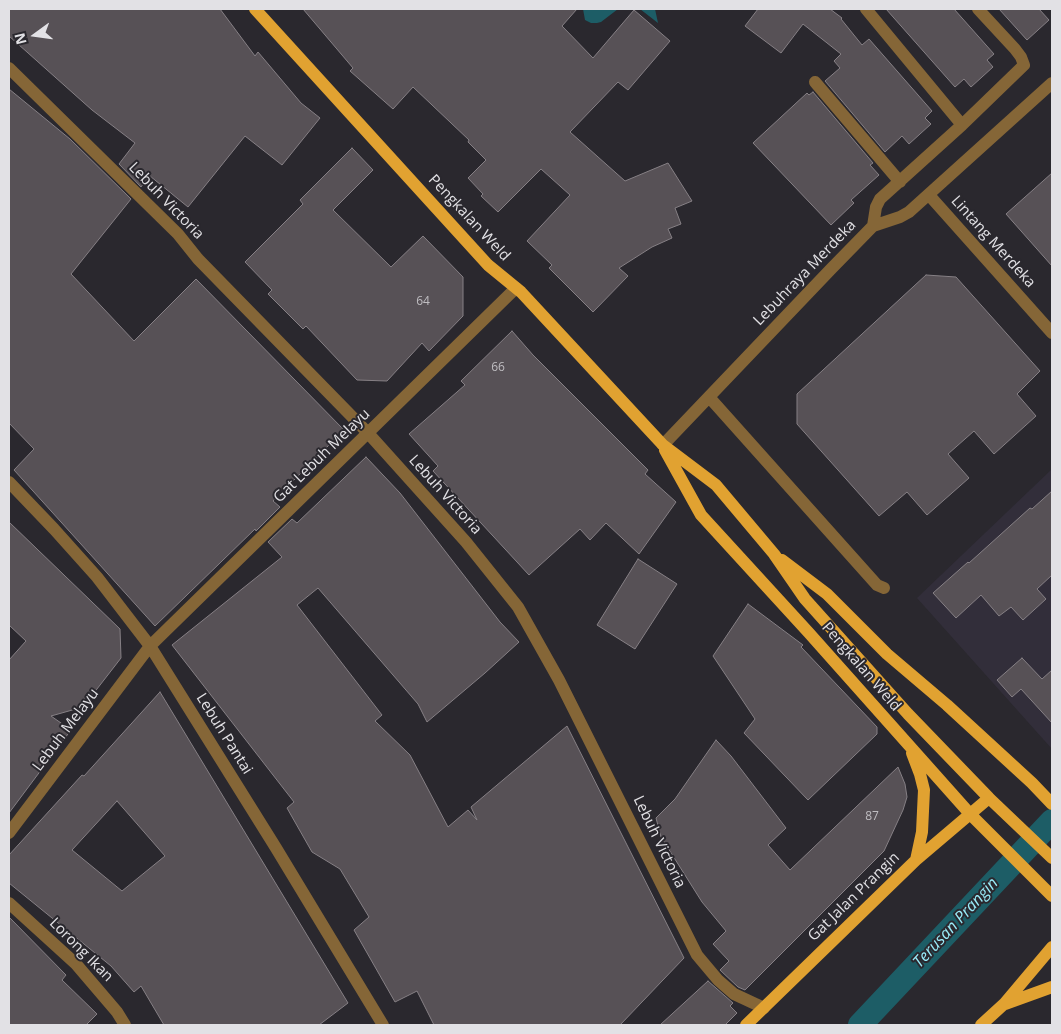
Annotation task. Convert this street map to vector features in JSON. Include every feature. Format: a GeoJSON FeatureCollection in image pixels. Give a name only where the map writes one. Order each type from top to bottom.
{"type":"FeatureCollection","features":[{"type":"Feature","properties":{"kind":"main road","name":"Pengkalan Weld"},"geometry":{"type":"LineString","coordinates":[[255,9],[488,265],[516,288],[573,347],[663,446],[716,485],[774,554],[811,606],[908,714],[989,798],[1051,857]]}},
{"type":"Feature","properties":{"kind":"main road","name":"Pengkalan Weld"},"geometry":{"type":"LineString","coordinates":[[663,446],[702,515],[810,632],[971,815],[1052,896]]}},
{"type":"Feature","properties":{"kind":"main road","name":"Pengkalan Weld"},"geometry":{"type":"LineString","coordinates":[[774,554],[826,594],[888,654],[947,705],[1052,804]]}},
{"type":"Feature","properties":{"kind":"main road"},"geometry":{"type":"LineString","coordinates":[[908,744],[924,790],[922,832],[916,860]]}},
{"type":"Feature","properties":{"kind":"main road","name":"Gat Jalan Prangin"},"geometry":{"type":"LineString","coordinates":[[746,1025],[916,860],[989,798]]}},
{"type":"Feature","properties":{"kind":"main road"},"geometry":{"type":"LineString","coordinates":[[981,1025],[1004,1004],[1052,947]]}},
{"type":"Feature","properties":{"kind":"main road"},"geometry":{"type":"LineString","coordinates":[[1004,1004],[1052,986]]}},
{"type":"Feature","properties":{"kind":"street"},"geometry":{"type":"LineString","coordinates":[[866,9],[962,125]]}},
{"type":"Feature","properties":{"kind":"street"},"geometry":{"type":"LineString","coordinates":[[873,226],[876,207],[880,199],[962,125],[1024,65],[1022,57],[978,9]]}},
{"type":"Feature","properties":{"kind":"street","name":"Lebuh Victoria"},"geometry":{"type":"LineString","coordinates":[[9,68],[170,227],[198,259],[368,433],[466,542],[518,607],[567,697],[697,956],[718,980],[734,994],[764,1008]]}},
{"type":"Feature","properties":{"kind":"street"},"geometry":{"type":"LineString","coordinates":[[815,82],[900,182]]}},
{"type":"Feature","properties":{"kind":"street","name":"Lebuhraya Merdeka"},"geometry":{"type":"LineString","coordinates":[[663,446],[873,226],[900,218],[929,195],[1052,83]]}},
{"type":"Feature","properties":{"kind":"street","name":"Lintang Merdeka"},"geometry":{"type":"LineString","coordinates":[[929,195],[1052,333]]}},
{"type":"Feature","properties":{"kind":"street","name":"Gat Lebuh Melayu"},"geometry":{"type":"LineString","coordinates":[[150,646],[516,288]]}},
{"type":"Feature","properties":{"kind":"street"},"geometry":{"type":"LineString","coordinates":[[709,397],[877,585],[884,588]]}},
{"type":"Feature","properties":{"kind":"street","name":"Lebuh Pantai"},"geometry":{"type":"LineString","coordinates":[[9,482],[97,577],[150,646],[276,848],[377,1023]]}},
{"type":"Feature","properties":{"kind":"street","name":"Lebuh Melayu"},"geometry":{"type":"LineString","coordinates":[[9,833],[150,646]]}},
{"type":"Feature","properties":{"kind":"street","name":"Lorong Ikan"},"geometry":{"type":"LineString","coordinates":[[9,903],[76,964],[117,1012],[125,1025]]}},
{"type":"Feature","properties":{"kind":"shaded area"},"geometry":{"type":"Polygon","coordinates":[[[1052,469],[1052,749],[917,598],[1052,469]]]}},
{"type":"Feature","properties":{"kind":"water"},"geometry":{"type":"Polygon","coordinates":[[[583,9],[618,9],[601,22],[591,23],[585,20],[583,9]]]}},
{"type":"Feature","properties":{"kind":"water"},"geometry":{"type":"Polygon","coordinates":[[[640,9],[655,9],[658,23],[640,9]]]}},
{"type":"Feature","properties":{"kind":"building"},"geometry":{"type":"Polygon","coordinates":[[[9,9],[220,9],[255,56],[258,52],[301,103],[320,118],[282,165],[245,136],[188,207],[150,176],[141,187],[119,164],[135,143],[92,110],[9,36],[9,9]]]}},
{"type":"Feature","properties":{"kind":"building"},"geometry":{"type":"Polygon","coordinates":[[[303,9],[577,9],[562,26],[593,58],[634,10],[670,41],[628,90],[618,82],[570,132],[625,181],[668,163],[692,201],[675,208],[681,224],[668,229],[672,238],[652,247],[619,268],[628,276],[593,312],[549,268],[552,265],[527,241],[570,195],[541,169],[498,212],[481,196],[483,194],[468,178],[486,160],[468,142],[469,140],[413,87],[393,109],[350,71],[353,68],[303,9]]]}},
{"type":"Feature","properties":{"kind":"building"},"geometry":{"type":"Polygon","coordinates":[[[758,9],[830,9],[842,18],[862,45],[869,39],[932,111],[925,118],[931,124],[909,144],[902,136],[885,152],[825,81],[840,68],[834,61],[841,54],[803,24],[781,53],[745,26],[758,9]]]}},
{"type":"Feature","properties":{"kind":"building"},"geometry":{"type":"Polygon","coordinates":[[[886,9],[954,9],[994,54],[987,60],[993,67],[971,87],[964,79],[955,87],[886,9]]]}},
{"type":"Feature","properties":{"kind":"building"},"geometry":{"type":"Polygon","coordinates":[[[999,9],[1039,9],[1049,20],[1027,40],[999,9]]]}},
{"type":"Feature","properties":{"kind":"building"},"geometry":{"type":"Polygon","coordinates":[[[9,89],[70,139],[131,199],[71,274],[134,341],[196,279],[344,430],[273,501],[280,507],[155,626],[14,470],[34,449],[9,423],[9,89]]]}},
{"type":"Feature","properties":{"kind":"building"},"geometry":{"type":"Polygon","coordinates":[[[813,92],[873,163],[870,165],[879,175],[851,200],[854,203],[831,225],[753,143],[807,93],[809,95],[813,92]]]}},
{"type":"Feature","properties":{"kind":"building"},"geometry":{"type":"Polygon","coordinates":[[[352,148],[373,170],[333,210],[391,267],[423,236],[463,277],[463,316],[429,351],[422,343],[387,381],[357,380],[306,326],[303,329],[268,294],[272,290],[245,262],[303,204],[300,200],[352,148]]]}},
{"type":"Feature","properties":{"kind":"building"},"geometry":{"type":"Polygon","coordinates":[[[1052,173],[1052,266],[1006,214],[1052,173]]]}},
{"type":"Feature","properties":{"kind":"building"},"geometry":{"type":"Polygon","coordinates":[[[926,275],[956,277],[1040,371],[1017,394],[1036,416],[994,454],[974,431],[948,454],[969,478],[927,515],[907,492],[879,516],[797,424],[797,394],[926,275]]]}},
{"type":"Feature","properties":{"kind":"building"},"geometry":{"type":"Polygon","coordinates":[[[512,331],[533,355],[648,470],[645,474],[676,502],[639,554],[606,523],[590,540],[580,529],[529,575],[433,471],[438,466],[409,434],[465,385],[461,381],[512,331]]]}},
{"type":"Feature","properties":{"kind":"building"},"geometry":{"type":"Polygon","coordinates":[[[366,457],[400,493],[500,622],[519,642],[427,722],[418,704],[318,588],[297,605],[382,715],[375,721],[410,755],[448,827],[468,810],[477,820],[471,807],[567,726],[684,958],[620,1025],[434,1025],[417,991],[395,1002],[354,930],[369,917],[340,869],[312,852],[287,808],[294,802],[172,645],[282,557],[268,542],[292,519],[297,523],[366,457]]]}},
{"type":"Feature","properties":{"kind":"building"},"geometry":{"type":"Polygon","coordinates":[[[1052,491],[1052,575],[1037,589],[1046,599],[1023,620],[1011,607],[999,616],[981,595],[956,618],[933,593],[1052,491]]]}},
{"type":"Feature","properties":{"kind":"building"},"geometry":{"type":"Polygon","coordinates":[[[9,522],[120,629],[121,658],[83,707],[51,716],[71,730],[9,813],[9,660],[26,641],[9,625],[9,522]]]}},
{"type":"Feature","properties":{"kind":"building"},"geometry":{"type":"Polygon","coordinates":[[[638,559],[677,584],[635,649],[597,625],[638,559]]]}},
{"type":"Feature","properties":{"kind":"building"},"geometry":{"type":"Polygon","coordinates":[[[748,604],[803,645],[801,647],[877,727],[877,734],[808,800],[744,733],[755,719],[713,656],[748,604]]]}},
{"type":"Feature","properties":{"kind":"building"},"geometry":{"type":"Polygon","coordinates":[[[1022,658],[1042,679],[1052,670],[1052,723],[1021,689],[1012,697],[997,680],[1022,658]]]}},
{"type":"Feature","properties":{"kind":"building"},"geometry":{"type":"Polygon","coordinates":[[[160,692],[348,1003],[319,1025],[164,1025],[141,986],[134,992],[111,966],[9,883],[9,855],[82,775],[84,776],[160,692]],[[117,801],[72,850],[122,891],[165,856],[117,801]]]}},
{"type":"Feature","properties":{"kind":"building"},"geometry":{"type":"Polygon","coordinates":[[[716,740],[731,756],[786,828],[768,845],[790,870],[898,767],[905,784],[907,797],[884,851],[745,990],[738,987],[720,970],[729,961],[713,944],[726,931],[702,902],[661,837],[656,818],[675,799],[716,740]]]}},
{"type":"Feature","properties":{"kind":"building"},"geometry":{"type":"Polygon","coordinates":[[[9,917],[66,975],[62,980],[97,1014],[86,1025],[9,1025],[9,917]]]}},
{"type":"Feature","properties":{"kind":"building"},"geometry":{"type":"Polygon","coordinates":[[[708,981],[733,1003],[730,1006],[737,1013],[725,1025],[660,1025],[708,981]]]}},
{"type":"Feature","properties":{"kind":"waterway","name":"Terusan Prangin"},"geometry":{"type":"LineString","coordinates":[[860,1025],[1052,821]]}}]}
